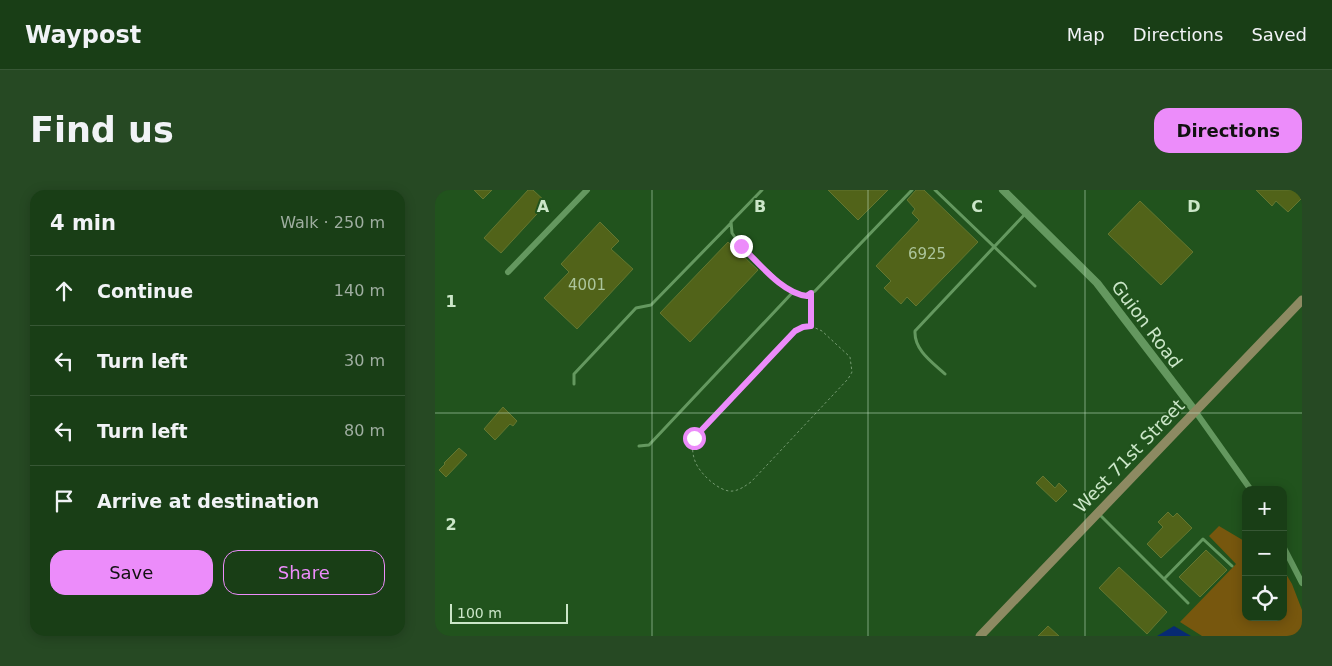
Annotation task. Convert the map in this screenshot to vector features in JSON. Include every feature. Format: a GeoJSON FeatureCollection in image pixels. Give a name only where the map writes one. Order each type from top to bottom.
{"type":"FeatureCollection","features":[{"type":"Feature","properties":{"kind":"main road","name":"West 71st Street"},"geometry":{"type":"LineString","coordinates":[[981,636],[1302,300]]}},
{"type":"Feature","properties":{"kind":"street"},"geometry":{"type":"LineString","coordinates":[[508,272],[587,190]]}},
{"type":"Feature","properties":{"kind":"street","name":"Guion Road"},"geometry":{"type":"LineString","coordinates":[[1003,190],[1097,283],[1195,411],[1248,486]]}},
{"type":"Feature","properties":{"kind":"street"},"geometry":{"type":"LineString","coordinates":[[1287,554],[1302,583]]}},
{"type":"Feature","properties":{"kind":"lane"},"geometry":{"type":"LineString","coordinates":[[574,384],[574,374],[636,308],[651,305],[762,190]]}},
{"type":"Feature","properties":{"kind":"lane"},"geometry":{"type":"LineString","coordinates":[[731,222],[732,233],[741,246],[788,290],[807,296],[912,190]]}},
{"type":"Feature","properties":{"kind":"lane"},"geometry":{"type":"LineString","coordinates":[[935,190],[1035,286]]}},
{"type":"Feature","properties":{"kind":"lane"},"geometry":{"type":"LineString","coordinates":[[945,374],[920,350],[915,339],[915,330],[1026,212]]}},
{"type":"Feature","properties":{"kind":"lane"},"geometry":{"type":"LineString","coordinates":[[639,446],[649,444],[793,292]]}},
{"type":"Feature","properties":{"kind":"lane"},"geometry":{"type":"LineString","coordinates":[[1098,512],[1189,603]]}},
{"type":"Feature","properties":{"kind":"lane"},"geometry":{"type":"LineString","coordinates":[[1164,580],[1203,539],[1232,566]]}},
{"type":"Feature","properties":{"kind":"path"},"geometry":{"type":"LineString","coordinates":[[811,293],[811,326]]}},
{"type":"Feature","properties":{"kind":"path"},"geometry":{"type":"LineString","coordinates":[[811,326],[822,331],[850,357],[852,372],[848,380],[751,482],[743,488],[734,491],[719,488],[701,471],[695,462],[692,446],[694,438],[795,331],[811,326]]}},
{"type":"Feature","properties":{"kind":"shaded area"},"geometry":{"type":"Polygon","coordinates":[[[1219,526],[1242,540],[1242,621],[1287,621],[1287,576],[1302,610],[1302,636],[1202,636],[1180,622],[1236,564],[1209,536],[1219,526]]]}},
{"type":"Feature","properties":{"kind":"water"},"geometry":{"type":"Polygon","coordinates":[[[1174,626],[1191,636],[1157,636],[1174,626]]]}},
{"type":"Feature","properties":{"kind":"building"},"geometry":{"type":"Polygon","coordinates":[[[474,190],[492,190],[483,199],[474,190]]]}},
{"type":"Feature","properties":{"kind":"building"},"geometry":{"type":"Polygon","coordinates":[[[528,190],[533,190],[547,203],[501,253],[484,238],[528,190]]]}},
{"type":"Feature","properties":{"kind":"building"},"geometry":{"type":"Polygon","coordinates":[[[828,190],[888,190],[858,220],[828,190]]]}},
{"type":"Feature","properties":{"kind":"building"},"geometry":{"type":"Polygon","coordinates":[[[916,190],[924,190],[978,242],[916,306],[907,297],[901,304],[884,288],[891,281],[876,266],[919,220],[912,213],[915,209],[907,200],[916,190]]]}},
{"type":"Feature","properties":{"kind":"building"},"geometry":{"type":"Polygon","coordinates":[[[1256,190],[1302,190],[1302,198],[1288,212],[1276,201],[1272,206],[1256,190]]]}},
{"type":"Feature","properties":{"kind":"building"},"geometry":{"type":"Polygon","coordinates":[[[1140,201],[1193,252],[1161,285],[1108,234],[1140,201]]]}},
{"type":"Feature","properties":{"kind":"building"},"geometry":{"type":"Polygon","coordinates":[[[600,222],[619,241],[611,249],[633,269],[577,329],[544,298],[569,272],[561,264],[600,222]]]}},
{"type":"Feature","properties":{"kind":"building"},"geometry":{"type":"Polygon","coordinates":[[[728,242],[758,270],[690,342],[660,313],[728,242]]]}},
{"type":"Feature","properties":{"kind":"building"},"geometry":{"type":"Polygon","coordinates":[[[503,407],[517,421],[513,426],[510,424],[495,440],[484,429],[503,407]]]}},
{"type":"Feature","properties":{"kind":"building"},"geometry":{"type":"Polygon","coordinates":[[[459,448],[467,455],[446,477],[439,470],[459,448]]]}},
{"type":"Feature","properties":{"kind":"building"},"geometry":{"type":"Polygon","coordinates":[[[1043,476],[1055,488],[1059,483],[1067,491],[1056,502],[1036,483],[1043,476]]]}},
{"type":"Feature","properties":{"kind":"building"},"geometry":{"type":"Polygon","coordinates":[[[1168,512],[1173,517],[1177,513],[1192,528],[1161,558],[1147,544],[1163,527],[1158,522],[1168,512]]]}},
{"type":"Feature","properties":{"kind":"building"},"geometry":{"type":"Polygon","coordinates":[[[1206,550],[1227,570],[1200,597],[1179,577],[1206,550]]]}},
{"type":"Feature","properties":{"kind":"building"},"geometry":{"type":"Polygon","coordinates":[[[1119,567],[1167,612],[1147,634],[1099,588],[1119,567]]]}},
{"type":"Feature","properties":{"kind":"building"},"geometry":{"type":"Polygon","coordinates":[[[1048,626],[1059,636],[1038,636],[1048,626]]]}},
{"type":"Feature","properties":{"kind":"route"},"geometry":{"type":"LineString","coordinates":[[694,438],[795,331],[811,326],[811,293],[807,296],[799,295],[788,290],[741,246]]}}]}
